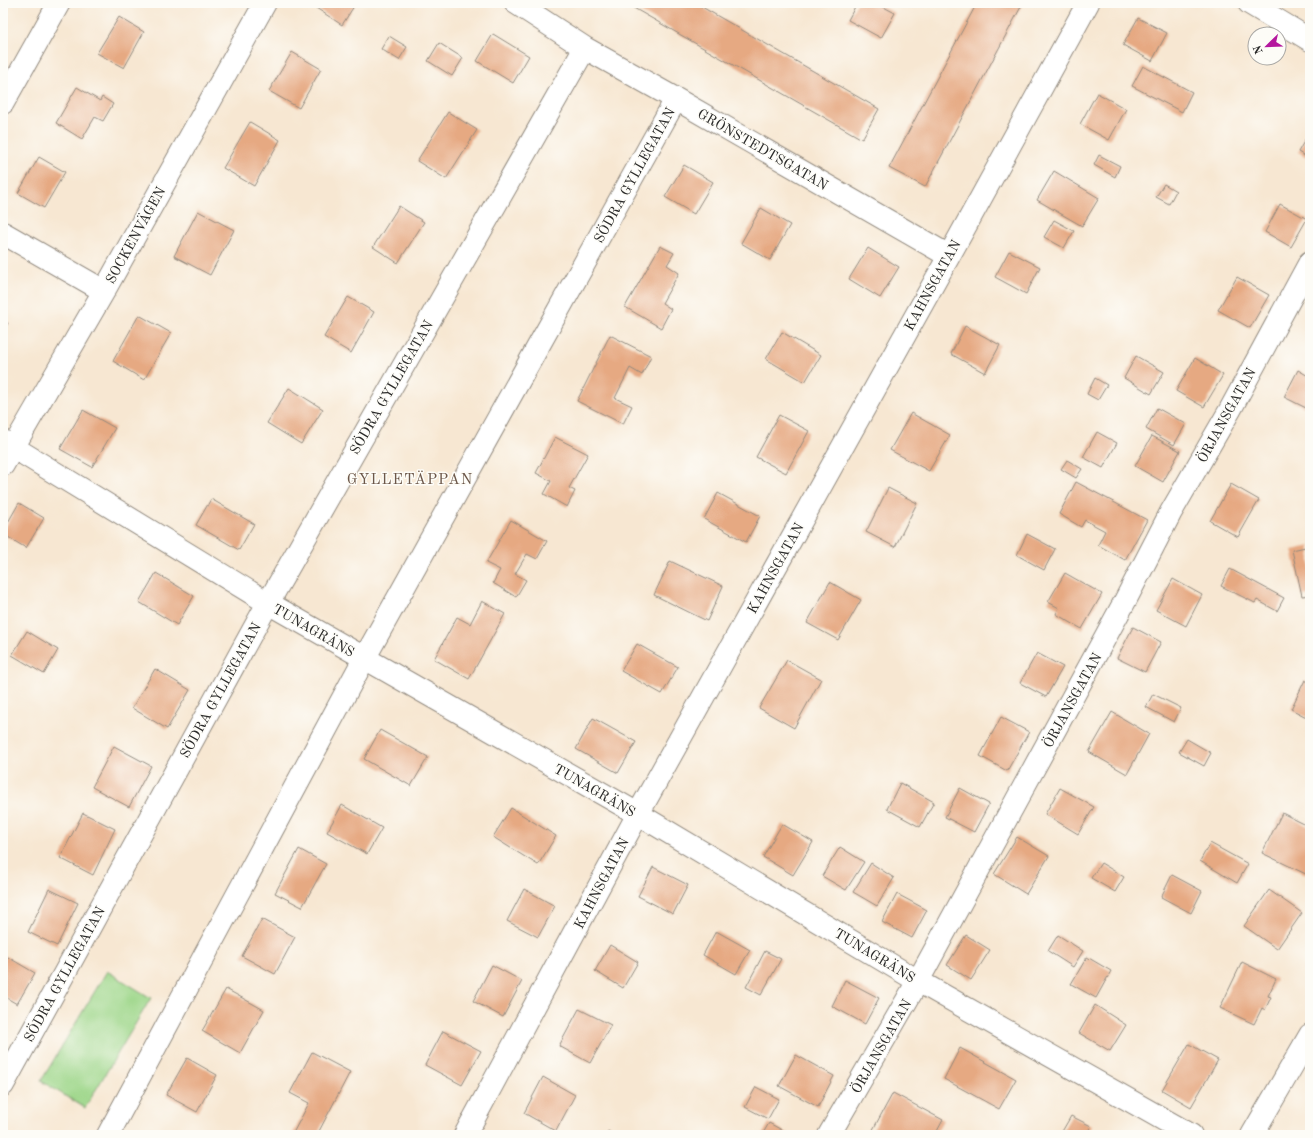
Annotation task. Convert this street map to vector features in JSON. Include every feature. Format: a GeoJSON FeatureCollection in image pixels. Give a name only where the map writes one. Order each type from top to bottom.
{"type":"FeatureCollection","features":[{"type":"Feature","properties":{"kind":"street"},"geometry":{"type":"LineString","coordinates":[[3,103],[59,3]]}},
{"type":"Feature","properties":{"kind":"street","name":"SOCKENVÄGEN"},"geometry":{"type":"LineString","coordinates":[[6,451],[104,291],[264,3]]}},
{"type":"Feature","properties":{"kind":"street","name":"GRÖNSTEDTSGATAN"},"geometry":{"type":"LineString","coordinates":[[516,3],[585,48],[949,256]]}},
{"type":"Feature","properties":{"kind":"street","name":"KAHNSGATAN"},"geometry":{"type":"LineString","coordinates":[[465,1135],[638,814],[949,256],[1088,3]]}},
{"type":"Feature","properties":{"kind":"street"},"geometry":{"type":"LineString","coordinates":[[1249,3],[1310,40]]}},
{"type":"Feature","properties":{"kind":"street","name":"SÖDRA GYLLEGATAN"},"geometry":{"type":"LineString","coordinates":[[3,1086],[268,603],[585,48]]}},
{"type":"Feature","properties":{"kind":"street","name":"SÖDRA GYLLEGATAN"},"geometry":{"type":"LineString","coordinates":[[108,1135],[364,659],[676,99]]}},
{"type":"Feature","properties":{"kind":"street"},"geometry":{"type":"LineString","coordinates":[[3,233],[104,291]]}},
{"type":"Feature","properties":{"kind":"street","name":"ÖRJANSGATAN"},"geometry":{"type":"LineString","coordinates":[[830,1135],[918,981],[1122,608],[1171,512],[1230,410],[1310,262]]}},
{"type":"Feature","properties":{"kind":"street","name":"TUNAGRÄNS"},"geometry":{"type":"LineString","coordinates":[[6,451],[364,659],[638,814],[918,981],[1191,1135]]}},
{"type":"Feature","properties":{"kind":"street"},"geometry":{"type":"LineString","coordinates":[[1252,1135],[1310,1035]]}},
{"type":"Feature","properties":{"kind":"green space"},"geometry":{"type":"Polygon","coordinates":[[[107,971],[151,998],[85,1108],[41,1081],[107,971]]]}},
{"type":"Feature","properties":{"kind":"building"},"geometry":{"type":"Polygon","coordinates":[[[310,3],[356,3],[342,25],[310,3]]]}},
{"type":"Feature","properties":{"kind":"building"},"geometry":{"type":"Polygon","coordinates":[[[625,3],[695,3],[879,109],[862,139],[625,3]]]}},
{"type":"Feature","properties":{"kind":"building"},"geometry":{"type":"Polygon","coordinates":[[[857,3],[876,3],[895,13],[881,38],[848,20],[857,3]]]}},
{"type":"Feature","properties":{"kind":"building"},"geometry":{"type":"Polygon","coordinates":[[[977,3],[1023,3],[925,187],[889,168],[977,3]]]}},
{"type":"Feature","properties":{"kind":"building"},"geometry":{"type":"Polygon","coordinates":[[[119,17],[144,32],[124,68],[97,53],[119,17]]]}},
{"type":"Feature","properties":{"kind":"building"},"geometry":{"type":"Polygon","coordinates":[[[1138,18],[1167,33],[1152,61],[1123,45],[1138,18]]]}},
{"type":"Feature","properties":{"kind":"building"},"geometry":{"type":"Polygon","coordinates":[[[493,34],[529,56],[513,83],[477,61],[493,34]]]}},
{"type":"Feature","properties":{"kind":"building"},"geometry":{"type":"Polygon","coordinates":[[[389,36],[407,47],[399,60],[381,49],[389,36]]]}},
{"type":"Feature","properties":{"kind":"building"},"geometry":{"type":"Polygon","coordinates":[[[439,43],[463,58],[452,76],[428,61],[439,43]]]}},
{"type":"Feature","properties":{"kind":"building"},"geometry":{"type":"Polygon","coordinates":[[[292,52],[321,69],[299,108],[269,91],[292,52]]]}},
{"type":"Feature","properties":{"kind":"building"},"geometry":{"type":"Polygon","coordinates":[[[1143,66],[1192,92],[1182,112],[1132,86],[1143,66]]]}},
{"type":"Feature","properties":{"kind":"building"},"geometry":{"type":"Polygon","coordinates":[[[77,87],[100,101],[102,97],[113,104],[103,121],[95,117],[82,139],[56,123],[77,87]]]}},
{"type":"Feature","properties":{"kind":"building"},"geometry":{"type":"Polygon","coordinates":[[[1097,93],[1126,109],[1109,140],[1080,124],[1097,93]]]}},
{"type":"Feature","properties":{"kind":"building"},"geometry":{"type":"Polygon","coordinates":[[[448,112],[477,130],[446,179],[417,161],[448,112]]]}},
{"type":"Feature","properties":{"kind":"building"},"geometry":{"type":"Polygon","coordinates":[[[250,122],[280,140],[254,186],[223,168],[250,122]]]}},
{"type":"Feature","properties":{"kind":"building"},"geometry":{"type":"Polygon","coordinates":[[[1310,131],[1310,159],[1298,152],[1310,131]]]}},
{"type":"Feature","properties":{"kind":"building"},"geometry":{"type":"Polygon","coordinates":[[[1099,155],[1120,166],[1115,177],[1094,165],[1099,155]]]}},
{"type":"Feature","properties":{"kind":"building"},"geometry":{"type":"Polygon","coordinates":[[[39,157],[65,172],[44,208],[18,193],[39,157]]]}},
{"type":"Feature","properties":{"kind":"building"},"geometry":{"type":"Polygon","coordinates":[[[684,165],[713,182],[694,214],[665,197],[684,165]]]}},
{"type":"Feature","properties":{"kind":"building"},"geometry":{"type":"Polygon","coordinates":[[[1054,171],[1099,198],[1082,226],[1037,200],[1054,171]]]}},
{"type":"Feature","properties":{"kind":"building"},"geometry":{"type":"Polygon","coordinates":[[[1164,184],[1176,191],[1169,204],[1156,197],[1164,184]]]}},
{"type":"Feature","properties":{"kind":"building"},"geometry":{"type":"Polygon","coordinates":[[[1280,204],[1307,219],[1291,247],[1265,232],[1280,204]]]}},
{"type":"Feature","properties":{"kind":"building"},"geometry":{"type":"Polygon","coordinates":[[[399,206],[424,222],[398,263],[373,247],[399,206]]]}},
{"type":"Feature","properties":{"kind":"building"},"geometry":{"type":"Polygon","coordinates":[[[761,208],[790,225],[770,260],[741,243],[761,208]]]}},
{"type":"Feature","properties":{"kind":"building"},"geometry":{"type":"Polygon","coordinates":[[[198,211],[234,230],[210,275],[174,256],[198,211]]]}},
{"type":"Feature","properties":{"kind":"building"},"geometry":{"type":"Polygon","coordinates":[[[1054,220],[1074,231],[1064,248],[1044,237],[1054,220]]]}},
{"type":"Feature","properties":{"kind":"building"},"geometry":{"type":"Polygon","coordinates":[[[660,246],[674,253],[667,265],[679,273],[662,303],[671,309],[661,328],[625,307],[660,246]]]}},
{"type":"Feature","properties":{"kind":"building"},"geometry":{"type":"Polygon","coordinates":[[[868,248],[899,267],[880,298],[849,279],[868,248]]]}},
{"type":"Feature","properties":{"kind":"building"},"geometry":{"type":"Polygon","coordinates":[[[1009,251],[1040,267],[1026,294],[995,277],[1009,251]]]}},
{"type":"Feature","properties":{"kind":"building"},"geometry":{"type":"Polygon","coordinates":[[[1237,277],[1269,295],[1250,328],[1218,310],[1237,277]]]}},
{"type":"Feature","properties":{"kind":"building"},"geometry":{"type":"Polygon","coordinates":[[[348,297],[374,312],[351,353],[324,337],[348,297]]]}},
{"type":"Feature","properties":{"kind":"building"},"geometry":{"type":"Polygon","coordinates":[[[139,315],[171,333],[144,380],[113,361],[139,315]]]}},
{"type":"Feature","properties":{"kind":"building"},"geometry":{"type":"Polygon","coordinates":[[[3,320],[8,323],[3,332],[3,320]]]}},
{"type":"Feature","properties":{"kind":"building"},"geometry":{"type":"Polygon","coordinates":[[[965,326],[1000,345],[985,373],[951,354],[965,326]]]}},
{"type":"Feature","properties":{"kind":"building"},"geometry":{"type":"Polygon","coordinates":[[[782,332],[821,355],[805,382],[766,359],[782,332]]]}},
{"type":"Feature","properties":{"kind":"building"},"geometry":{"type":"Polygon","coordinates":[[[610,335],[651,356],[642,375],[630,368],[615,398],[632,406],[623,424],[577,401],[610,335]]]}},
{"type":"Feature","properties":{"kind":"building"},"geometry":{"type":"Polygon","coordinates":[[[1136,356],[1164,372],[1151,394],[1124,378],[1136,356]]]}},
{"type":"Feature","properties":{"kind":"building"},"geometry":{"type":"Polygon","coordinates":[[[1195,358],[1223,375],[1204,407],[1176,391],[1195,358]]]}},
{"type":"Feature","properties":{"kind":"building"},"geometry":{"type":"Polygon","coordinates":[[[1298,370],[1310,377],[1310,410],[1284,397],[1298,370]]]}},
{"type":"Feature","properties":{"kind":"building"},"geometry":{"type":"Polygon","coordinates":[[[1095,378],[1107,385],[1098,400],[1087,394],[1095,378]]]}},
{"type":"Feature","properties":{"kind":"building"},"geometry":{"type":"Polygon","coordinates":[[[289,388],[323,409],[301,444],[267,423],[289,388]]]}},
{"type":"Feature","properties":{"kind":"building"},"geometry":{"type":"Polygon","coordinates":[[[1157,408],[1186,424],[1174,445],[1146,429],[1157,408]]]}},
{"type":"Feature","properties":{"kind":"building"},"geometry":{"type":"Polygon","coordinates":[[[83,410],[115,428],[92,467],[60,449],[83,410]]]}},
{"type":"Feature","properties":{"kind":"building"},"geometry":{"type":"Polygon","coordinates":[[[911,413],[950,435],[929,471],[890,450],[911,413]]]}},
{"type":"Feature","properties":{"kind":"building"},"geometry":{"type":"Polygon","coordinates":[[[779,415],[809,431],[786,473],[756,457],[779,415]]]}},
{"type":"Feature","properties":{"kind":"building"},"geometry":{"type":"Polygon","coordinates":[[[1097,432],[1117,443],[1103,468],[1083,457],[1097,432]]]}},
{"type":"Feature","properties":{"kind":"building"},"geometry":{"type":"Polygon","coordinates":[[[1152,436],[1180,451],[1163,482],[1135,466],[1152,436]]]}},
{"type":"Feature","properties":{"kind":"building"},"geometry":{"type":"Polygon","coordinates":[[[555,437],[588,454],[569,488],[575,491],[567,507],[544,494],[551,481],[536,473],[555,437]]]}},
{"type":"Feature","properties":{"kind":"building"},"geometry":{"type":"Polygon","coordinates":[[[1067,460],[1082,469],[1076,478],[1061,469],[1067,460]]]}},
{"type":"Feature","properties":{"kind":"building"},"geometry":{"type":"Polygon","coordinates":[[[1076,482],[1147,520],[1125,560],[1098,545],[1105,531],[1085,520],[1081,527],[1059,514],[1076,482]]]}},
{"type":"Feature","properties":{"kind":"building"},"geometry":{"type":"Polygon","coordinates":[[[1231,484],[1259,500],[1238,537],[1210,521],[1231,484]]]}},
{"type":"Feature","properties":{"kind":"building"},"geometry":{"type":"Polygon","coordinates":[[[888,488],[917,503],[895,547],[866,532],[888,488]]]}},
{"type":"Feature","properties":{"kind":"building"},"geometry":{"type":"Polygon","coordinates":[[[718,493],[760,516],[746,542],[704,519],[718,493]]]}},
{"type":"Feature","properties":{"kind":"building"},"geometry":{"type":"Polygon","coordinates":[[[211,499],[254,524],[239,550],[196,525],[211,499]]]}},
{"type":"Feature","properties":{"kind":"building"},"geometry":{"type":"Polygon","coordinates":[[[19,503],[44,518],[26,548],[3,534],[3,531],[19,503]]]}},
{"type":"Feature","properties":{"kind":"building"},"geometry":{"type":"Polygon","coordinates":[[[511,520],[547,541],[537,559],[527,554],[515,574],[526,580],[516,597],[493,583],[500,570],[486,563],[511,520]]]}},
{"type":"Feature","properties":{"kind":"building"},"geometry":{"type":"Polygon","coordinates":[[[1027,534],[1055,549],[1044,570],[1017,555],[1027,534]]]}},
{"type":"Feature","properties":{"kind":"building"},"geometry":{"type":"Polygon","coordinates":[[[1310,546],[1310,595],[1302,596],[1292,550],[1310,546]]]}},
{"type":"Feature","properties":{"kind":"building"},"geometry":{"type":"Polygon","coordinates":[[[670,561],[723,586],[707,621],[654,595],[670,561]]]}},
{"type":"Feature","properties":{"kind":"building"},"geometry":{"type":"Polygon","coordinates":[[[1230,569],[1284,598],[1277,611],[1257,600],[1255,603],[1221,586],[1230,569]]]}},
{"type":"Feature","properties":{"kind":"building"},"geometry":{"type":"Polygon","coordinates":[[[156,573],[194,596],[177,625],[139,602],[156,573]]]}},
{"type":"Feature","properties":{"kind":"building"},"geometry":{"type":"Polygon","coordinates":[[[1065,573],[1102,594],[1082,629],[1056,614],[1059,608],[1048,602],[1065,573]]]}},
{"type":"Feature","properties":{"kind":"building"},"geometry":{"type":"Polygon","coordinates":[[[1173,579],[1202,595],[1186,626],[1156,610],[1173,579]]]}},
{"type":"Feature","properties":{"kind":"building"},"geometry":{"type":"Polygon","coordinates":[[[830,582],[861,600],[838,640],[807,623],[830,582]]]}},
{"type":"Feature","properties":{"kind":"building"},"geometry":{"type":"Polygon","coordinates":[[[482,601],[505,614],[469,679],[434,659],[457,617],[470,624],[482,601]]]}},
{"type":"Feature","properties":{"kind":"building"},"geometry":{"type":"Polygon","coordinates":[[[1133,627],[1161,642],[1145,672],[1117,658],[1133,627]]]}},
{"type":"Feature","properties":{"kind":"building"},"geometry":{"type":"Polygon","coordinates":[[[27,631],[58,650],[44,674],[12,655],[27,631]]]}},
{"type":"Feature","properties":{"kind":"building"},"geometry":{"type":"Polygon","coordinates":[[[637,644],[678,667],[662,694],[621,671],[637,644]]]}},
{"type":"Feature","properties":{"kind":"building"},"geometry":{"type":"Polygon","coordinates":[[[1037,653],[1063,667],[1046,697],[1020,683],[1037,653]]]}},
{"type":"Feature","properties":{"kind":"building"},"geometry":{"type":"Polygon","coordinates":[[[787,660],[821,679],[794,728],[759,708],[787,660]]]}},
{"type":"Feature","properties":{"kind":"building"},"geometry":{"type":"Polygon","coordinates":[[[155,669],[190,690],[167,729],[132,708],[155,669]]]}},
{"type":"Feature","properties":{"kind":"building"},"geometry":{"type":"Polygon","coordinates":[[[1305,680],[1310,683],[1310,719],[1291,709],[1305,680]]]}},
{"type":"Feature","properties":{"kind":"building"},"geometry":{"type":"Polygon","coordinates":[[[1153,694],[1181,708],[1174,722],[1146,707],[1153,694]]]}},
{"type":"Feature","properties":{"kind":"building"},"geometry":{"type":"Polygon","coordinates":[[[1112,712],[1149,734],[1127,774],[1089,752],[1112,712]]]}},
{"type":"Feature","properties":{"kind":"building"},"geometry":{"type":"Polygon","coordinates":[[[1001,717],[1029,732],[1007,771],[980,756],[1001,717]]]}},
{"type":"Feature","properties":{"kind":"building"},"geometry":{"type":"Polygon","coordinates":[[[593,718],[636,742],[618,773],[576,749],[593,718]]]}},
{"type":"Feature","properties":{"kind":"building"},"geometry":{"type":"Polygon","coordinates":[[[380,730],[428,757],[411,786],[364,759],[380,730]]]}},
{"type":"Feature","properties":{"kind":"building"},"geometry":{"type":"Polygon","coordinates":[[[1187,739],[1211,753],[1204,766],[1179,752],[1187,739]]]}},
{"type":"Feature","properties":{"kind":"building"},"geometry":{"type":"Polygon","coordinates":[[[114,746],[151,766],[129,807],[92,787],[114,746]]]}},
{"type":"Feature","properties":{"kind":"building"},"geometry":{"type":"Polygon","coordinates":[[[900,783],[934,802],[920,827],[887,809],[900,783]]]}},
{"type":"Feature","properties":{"kind":"building"},"geometry":{"type":"Polygon","coordinates":[[[960,788],[989,804],[974,832],[945,817],[960,788]]]}},
{"type":"Feature","properties":{"kind":"building"},"geometry":{"type":"Polygon","coordinates":[[[1060,788],[1094,807],[1078,834],[1045,814],[1060,788]]]}},
{"type":"Feature","properties":{"kind":"building"},"geometry":{"type":"Polygon","coordinates":[[[342,805],[382,828],[367,854],[327,832],[342,805]]]}},
{"type":"Feature","properties":{"kind":"building"},"geometry":{"type":"Polygon","coordinates":[[[511,808],[556,836],[538,865],[493,837],[511,808]]]}},
{"type":"Feature","properties":{"kind":"building"},"geometry":{"type":"Polygon","coordinates":[[[83,813],[115,829],[93,875],[60,858],[83,813]]]}},
{"type":"Feature","properties":{"kind":"building"},"geometry":{"type":"Polygon","coordinates":[[[1282,813],[1310,827],[1310,876],[1262,853],[1282,813]]]}},
{"type":"Feature","properties":{"kind":"building"},"geometry":{"type":"Polygon","coordinates":[[[782,824],[813,842],[793,875],[763,857],[782,824]]]}},
{"type":"Feature","properties":{"kind":"building"},"geometry":{"type":"Polygon","coordinates":[[[1017,837],[1049,856],[1026,894],[994,874],[1017,837]]]}},
{"type":"Feature","properties":{"kind":"building"},"geometry":{"type":"Polygon","coordinates":[[[1210,843],[1248,864],[1237,883],[1200,861],[1210,843]]]}},
{"type":"Feature","properties":{"kind":"building"},"geometry":{"type":"Polygon","coordinates":[[[840,847],[864,862],[846,890],[822,876],[840,847]]]}},
{"type":"Feature","properties":{"kind":"building"},"geometry":{"type":"Polygon","coordinates":[[[299,849],[326,864],[302,907],[275,893],[299,849]]]}},
{"type":"Feature","properties":{"kind":"building"},"geometry":{"type":"Polygon","coordinates":[[[871,863],[894,878],[877,906],[853,892],[871,863]]]}},
{"type":"Feature","properties":{"kind":"building"},"geometry":{"type":"Polygon","coordinates":[[[1101,863],[1124,877],[1115,892],[1091,878],[1101,863]]]}},
{"type":"Feature","properties":{"kind":"building"},"geometry":{"type":"Polygon","coordinates":[[[653,867],[688,885],[673,914],[638,896],[653,867]]]}},
{"type":"Feature","properties":{"kind":"building"},"geometry":{"type":"Polygon","coordinates":[[[1172,875],[1202,891],[1191,913],[1161,897],[1172,875]]]}},
{"type":"Feature","properties":{"kind":"building"},"geometry":{"type":"Polygon","coordinates":[[[49,889],[78,903],[57,946],[28,932],[49,889]]]}},
{"type":"Feature","properties":{"kind":"building"},"geometry":{"type":"Polygon","coordinates":[[[524,889],[555,906],[538,937],[507,921],[524,889]]]}},
{"type":"Feature","properties":{"kind":"building"},"geometry":{"type":"Polygon","coordinates":[[[1269,890],[1302,913],[1277,949],[1244,926],[1269,890]]]}},
{"type":"Feature","properties":{"kind":"building"},"geometry":{"type":"Polygon","coordinates":[[[897,894],[927,910],[912,938],[882,922],[897,894]]]}},
{"type":"Feature","properties":{"kind":"building"},"geometry":{"type":"Polygon","coordinates":[[[262,919],[295,937],[275,974],[242,956],[262,919]]]}},
{"type":"Feature","properties":{"kind":"building"},"geometry":{"type":"Polygon","coordinates":[[[716,931],[750,950],[736,974],[703,955],[716,931]]]}},
{"type":"Feature","properties":{"kind":"building"},"geometry":{"type":"Polygon","coordinates":[[[966,935],[990,950],[971,980],[947,965],[966,935]]]}},
{"type":"Feature","properties":{"kind":"building"},"geometry":{"type":"Polygon","coordinates":[[[1058,935],[1083,951],[1073,967],[1048,951],[1058,935]]]}},
{"type":"Feature","properties":{"kind":"building"},"geometry":{"type":"Polygon","coordinates":[[[610,945],[638,962],[623,988],[595,971],[610,945]]]}},
{"type":"Feature","properties":{"kind":"building"},"geometry":{"type":"Polygon","coordinates":[[[765,951],[781,959],[761,995],[746,987],[765,951]]]}},
{"type":"Feature","properties":{"kind":"building"},"geometry":{"type":"Polygon","coordinates":[[[6,956],[35,973],[17,1004],[3,996],[3,962],[6,956]]]}},
{"type":"Feature","properties":{"kind":"building"},"geometry":{"type":"Polygon","coordinates":[[[1087,957],[1111,971],[1096,998],[1071,984],[1087,957]]]}},
{"type":"Feature","properties":{"kind":"building"},"geometry":{"type":"Polygon","coordinates":[[[1242,962],[1276,979],[1268,996],[1271,997],[1265,1010],[1262,1008],[1254,1024],[1220,1008],[1242,962]]]}},
{"type":"Feature","properties":{"kind":"building"},"geometry":{"type":"Polygon","coordinates":[[[492,965],[522,981],[503,1017],[473,1001],[492,965]]]}},
{"type":"Feature","properties":{"kind":"building"},"geometry":{"type":"Polygon","coordinates":[[[845,980],[879,998],[865,1024],[832,1006],[845,980]]]}},
{"type":"Feature","properties":{"kind":"building"},"geometry":{"type":"Polygon","coordinates":[[[226,989],[264,1010],[240,1053],[202,1031],[226,989]]]}},
{"type":"Feature","properties":{"kind":"building"},"geometry":{"type":"Polygon","coordinates":[[[1095,1005],[1126,1025],[1110,1051],[1079,1033],[1095,1005]]]}},
{"type":"Feature","properties":{"kind":"building"},"geometry":{"type":"Polygon","coordinates":[[[579,1009],[611,1025],[590,1063],[559,1046],[579,1009]]]}},
{"type":"Feature","properties":{"kind":"building"},"geometry":{"type":"Polygon","coordinates":[[[443,1031],[481,1051],[462,1085],[425,1065],[443,1031]]]}},
{"type":"Feature","properties":{"kind":"building"},"geometry":{"type":"Polygon","coordinates":[[[1189,1044],[1218,1060],[1191,1107],[1162,1090],[1189,1044]]]}},
{"type":"Feature","properties":{"kind":"building"},"geometry":{"type":"Polygon","coordinates":[[[960,1048],[1016,1079],[999,1109],[944,1079],[960,1048]]]}},
{"type":"Feature","properties":{"kind":"building"},"geometry":{"type":"Polygon","coordinates":[[[312,1052],[350,1072],[317,1135],[292,1135],[309,1103],[290,1093],[312,1052]]]}},
{"type":"Feature","properties":{"kind":"building"},"geometry":{"type":"Polygon","coordinates":[[[796,1055],[834,1076],[818,1107],[779,1086],[796,1055]]]}},
{"type":"Feature","properties":{"kind":"building"},"geometry":{"type":"Polygon","coordinates":[[[187,1058],[217,1075],[197,1112],[166,1095],[187,1058]]]}},
{"type":"Feature","properties":{"kind":"building"},"geometry":{"type":"Polygon","coordinates":[[[543,1077],[575,1095],[556,1131],[524,1113],[543,1077]]]}},
{"type":"Feature","properties":{"kind":"building"},"geometry":{"type":"Polygon","coordinates":[[[756,1087],[779,1099],[768,1119],[745,1107],[756,1087]]]}},
{"type":"Feature","properties":{"kind":"building"},"geometry":{"type":"Polygon","coordinates":[[[893,1093],[943,1120],[935,1135],[870,1135],[893,1093]]]}},
{"type":"Feature","properties":{"kind":"building"},"geometry":{"type":"Polygon","coordinates":[[[1071,1116],[1091,1126],[1086,1135],[1060,1135],[1071,1116]]]}},
{"type":"Feature","properties":{"kind":"building"},"geometry":{"type":"Polygon","coordinates":[[[769,1123],[791,1135],[762,1135],[769,1123]]]}},
{"type":"Feature","properties":{"kind":"building"},"geometry":{"type":"Polygon","coordinates":[[[608,1131],[615,1135],[605,1135],[608,1131]]]}},
{"type":"Feature","properties":{"kind":"district","name":"GYLLETÄPPAN"},"geometry":{"type":"Point","coordinates":[410,479]}}]}
